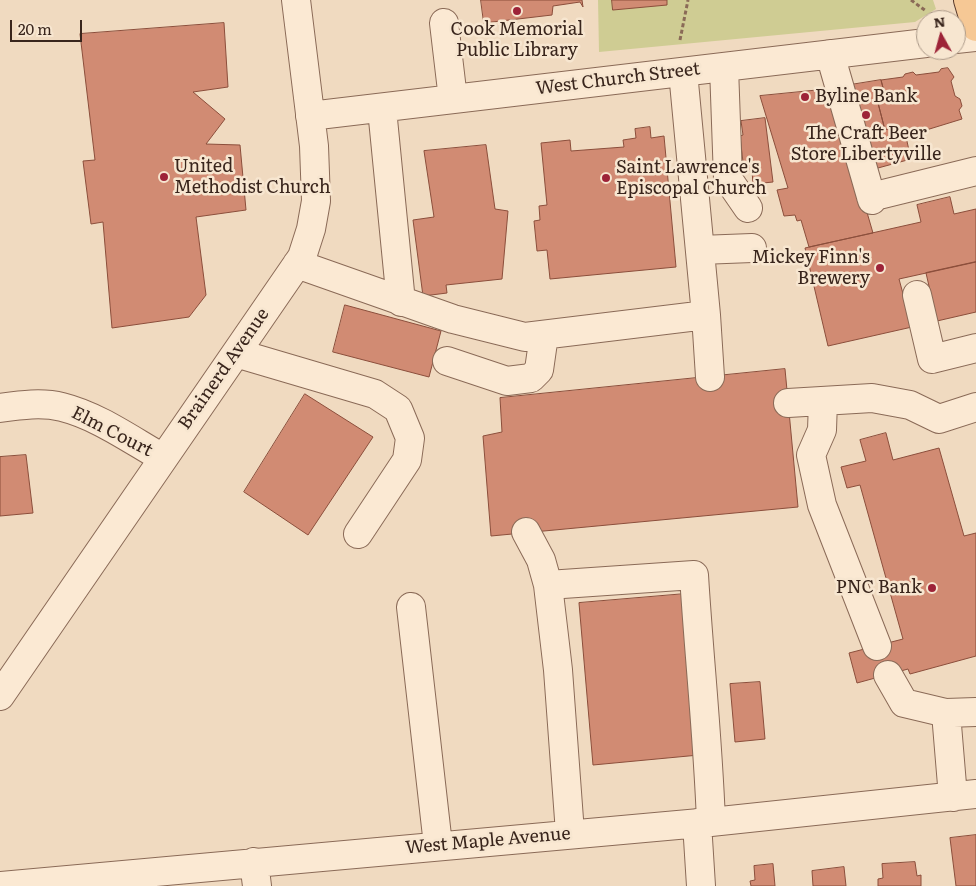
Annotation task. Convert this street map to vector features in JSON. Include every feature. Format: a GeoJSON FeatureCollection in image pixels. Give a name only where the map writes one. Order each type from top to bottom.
{"type":"FeatureCollection","features":[{"type":"Feature","properties":{"kind":"main road"},"geometry":{"type":"LineString","coordinates":[[968,0],[976,27]]}},
{"type":"Feature","properties":{"kind":"street","name":"Brainerd Avenue"},"geometry":{"type":"LineString","coordinates":[[0,696],[302,257],[311,230],[316,201],[314,146],[296,0]]}},
{"type":"Feature","properties":{"kind":"street"},"geometry":{"type":"LineString","coordinates":[[444,23],[453,99]]}},
{"type":"Feature","properties":{"kind":"street","name":"West Church Street"},"geometry":{"type":"LineString","coordinates":[[310,116],[382,109],[916,44]]}},
{"type":"Feature","properties":{"kind":"street"},"geometry":{"type":"LineString","coordinates":[[830,54],[871,199],[976,171]]}},
{"type":"Feature","properties":{"kind":"street"},"geometry":{"type":"LineString","coordinates":[[724,67],[728,180],[748,208]]}},
{"type":"Feature","properties":{"kind":"street"},"geometry":{"type":"LineString","coordinates":[[684,72],[710,377]]}},
{"type":"Feature","properties":{"kind":"street"},"geometry":{"type":"LineString","coordinates":[[382,109],[401,302]]}},
{"type":"Feature","properties":{"kind":"street"},"geometry":{"type":"LineString","coordinates":[[700,250],[752,248]]}},
{"type":"Feature","properties":{"kind":"street"},"geometry":{"type":"LineString","coordinates":[[297,264],[453,319],[525,337],[706,315]]}},
{"type":"Feature","properties":{"kind":"street"},"geometry":{"type":"LineString","coordinates":[[917,295],[932,359],[976,348]]}},
{"type":"Feature","properties":{"kind":"street"},"geometry":{"type":"LineString","coordinates":[[446,360],[507,380],[531,378],[539,370],[544,335]]}},
{"type":"Feature","properties":{"kind":"street"},"geometry":{"type":"LineString","coordinates":[[236,352],[374,394],[398,409],[410,438],[407,460],[358,534]]}},
{"type":"Feature","properties":{"kind":"street"},"geometry":{"type":"LineString","coordinates":[[788,403],[872,398],[910,404],[939,419],[976,407]]}},
{"type":"Feature","properties":{"kind":"street"},"geometry":{"type":"LineString","coordinates":[[823,401],[822,430],[811,455],[822,505],[877,646]]}},
{"type":"Feature","properties":{"kind":"street","name":"Elm Court"},"geometry":{"type":"LineString","coordinates":[[0,408],[32,404],[61,407],[88,416],[163,458]]}},
{"type":"Feature","properties":{"kind":"street"},"geometry":{"type":"LineString","coordinates":[[526,532],[541,560],[548,585],[558,680],[570,833]]}},
{"type":"Feature","properties":{"kind":"street"},"geometry":{"type":"LineString","coordinates":[[548,585],[694,575],[704,822],[701,886]]}},
{"type":"Feature","properties":{"kind":"street"},"geometry":{"type":"LineString","coordinates":[[411,607],[438,845]]}},
{"type":"Feature","properties":{"kind":"street"},"geometry":{"type":"LineString","coordinates":[[888,675],[904,703],[946,713],[976,712]]}},
{"type":"Feature","properties":{"kind":"street"},"geometry":{"type":"LineString","coordinates":[[946,713],[965,796]]}},
{"type":"Feature","properties":{"kind":"street","name":"West Maple Avenue"},"geometry":{"type":"LineString","coordinates":[[0,886],[255,874],[438,845],[704,822],[965,796]]}},
{"type":"Feature","properties":{"kind":"path"},"geometry":{"type":"LineString","coordinates":[[680,40],[688,0]]}},
{"type":"Feature","properties":{"kind":"path"},"geometry":{"type":"LineString","coordinates":[[911,0],[925,10]]}},
{"type":"Feature","properties":{"kind":"shaded area"},"geometry":{"type":"Polygon","coordinates":[[[598,0],[933,0],[936,9],[916,10],[915,22],[599,52],[598,0]]]}},
{"type":"Feature","properties":{"kind":"building","name":"Cook Memorial Public Library"},"geometry":{"type":"Polygon","coordinates":[[[481,0],[582,0],[583,7],[580,2],[553,6],[552,15],[484,23],[481,0]]]}},
{"type":"Feature","properties":{"kind":"building"},"geometry":{"type":"Polygon","coordinates":[[[612,0],[667,0],[667,5],[613,10],[612,0]]]}},
{"type":"Feature","properties":{"kind":"building","name":"United Methodist Church"},"geometry":{"type":"Polygon","coordinates":[[[224,23],[228,87],[193,92],[225,119],[206,144],[240,145],[246,210],[196,217],[206,295],[189,317],[112,328],[103,222],[91,224],[83,161],[95,160],[80,34],[224,23]]]}},
{"type":"Feature","properties":{"kind":"building"},"geometry":{"type":"Polygon","coordinates":[[[948,68],[954,77],[951,81],[955,96],[960,99],[962,106],[959,110],[962,119],[897,139],[894,126],[885,130],[878,103],[886,99],[881,80],[903,77],[905,74],[913,72],[916,75],[939,72],[941,69],[948,68]]]}},
{"type":"Feature","properties":{"kind":"building","name":"The Craft Beer Store Libertyville"},"geometry":{"type":"Polygon","coordinates":[[[881,80],[886,99],[878,103],[885,130],[894,126],[897,139],[906,137],[911,159],[867,171],[844,86],[881,80]]]}},
{"type":"Feature","properties":{"kind":"building"},"geometry":{"type":"Polygon","coordinates":[[[831,89],[873,233],[809,247],[801,220],[797,221],[795,215],[784,216],[777,190],[788,188],[760,96],[831,89]]]}},
{"type":"Feature","properties":{"kind":"building"},"geometry":{"type":"Polygon","coordinates":[[[765,118],[773,182],[753,184],[752,171],[744,171],[740,136],[743,135],[741,121],[765,118]]]}},
{"type":"Feature","properties":{"kind":"building","name":"Saint Lawrence's Episcopal Church"},"geometry":{"type":"Polygon","coordinates":[[[650,127],[651,138],[664,136],[676,267],[550,279],[547,250],[537,251],[534,221],[540,220],[539,206],[547,205],[541,143],[570,140],[571,151],[624,147],[623,140],[636,138],[635,129],[650,127]]]}},
{"type":"Feature","properties":{"kind":"building"},"geometry":{"type":"Polygon","coordinates":[[[486,145],[495,209],[508,211],[502,279],[446,285],[447,293],[423,296],[413,220],[434,217],[424,151],[486,145]]]}},
{"type":"Feature","properties":{"kind":"building","name":"Mickey Finn's Brewery"},"geometry":{"type":"Polygon","coordinates":[[[950,197],[954,214],[976,209],[976,262],[899,279],[912,327],[828,346],[805,248],[921,222],[917,205],[950,197]]]}},
{"type":"Feature","properties":{"kind":"building"},"geometry":{"type":"Polygon","coordinates":[[[976,262],[976,312],[937,321],[926,273],[976,262]]]}},
{"type":"Feature","properties":{"kind":"building"},"geometry":{"type":"Polygon","coordinates":[[[345,305],[441,331],[429,377],[333,352],[345,305]]]}},
{"type":"Feature","properties":{"kind":"building"},"geometry":{"type":"Polygon","coordinates":[[[785,369],[798,507],[491,536],[483,436],[502,432],[500,398],[785,369]]]}},
{"type":"Feature","properties":{"kind":"building"},"geometry":{"type":"Polygon","coordinates":[[[305,394],[373,437],[308,535],[244,492],[305,394]]]}},
{"type":"Feature","properties":{"kind":"building","name":"PNC Bank"},"geometry":{"type":"Polygon","coordinates":[[[886,433],[893,460],[939,448],[964,536],[976,533],[976,656],[910,674],[908,669],[857,683],[849,653],[903,639],[860,485],[847,488],[841,467],[866,461],[860,440],[886,433]]]}},
{"type":"Feature","properties":{"kind":"building"},"geometry":{"type":"Polygon","coordinates":[[[26,455],[33,513],[0,516],[0,457],[26,455]]]}},
{"type":"Feature","properties":{"kind":"building"},"geometry":{"type":"Polygon","coordinates":[[[685,594],[699,755],[593,765],[579,603],[685,594]]]}},
{"type":"Feature","properties":{"kind":"building"},"geometry":{"type":"Polygon","coordinates":[[[760,682],[765,739],[735,742],[730,684],[760,682]]]}},
{"type":"Feature","properties":{"kind":"building"},"geometry":{"type":"Polygon","coordinates":[[[976,835],[976,886],[956,886],[950,838],[976,835]]]}},
{"type":"Feature","properties":{"kind":"building"},"geometry":{"type":"Polygon","coordinates":[[[915,862],[917,876],[921,875],[921,886],[878,886],[878,879],[883,878],[882,864],[915,862]]]}},
{"type":"Feature","properties":{"kind":"building"},"geometry":{"type":"Polygon","coordinates":[[[773,864],[775,886],[751,886],[750,881],[755,880],[754,866],[773,864]]]}},
{"type":"Feature","properties":{"kind":"building"},"geometry":{"type":"Polygon","coordinates":[[[844,867],[846,886],[813,886],[812,871],[844,867]]]}},
{"type":"Feature","properties":{"kind":"place","name":"Cook Memorial Public Library"},"geometry":{"type":"Point","coordinates":[517,11]}},
{"type":"Feature","properties":{"kind":"place","name":"Byline Bank"},"geometry":{"type":"Point","coordinates":[805,97]}},
{"type":"Feature","properties":{"kind":"place","name":"The Craft Beer Store Libertyville"},"geometry":{"type":"Point","coordinates":[866,115]}},
{"type":"Feature","properties":{"kind":"place","name":"United Methodist Church"},"geometry":{"type":"Point","coordinates":[164,177]}},
{"type":"Feature","properties":{"kind":"place","name":"Saint Lawrence's Episcopal Church"},"geometry":{"type":"Point","coordinates":[606,178]}},
{"type":"Feature","properties":{"kind":"place","name":"Mickey Finn's Brewery"},"geometry":{"type":"Point","coordinates":[880,268]}},
{"type":"Feature","properties":{"kind":"place","name":"PNC Bank"},"geometry":{"type":"Point","coordinates":[932,588]}}]}
